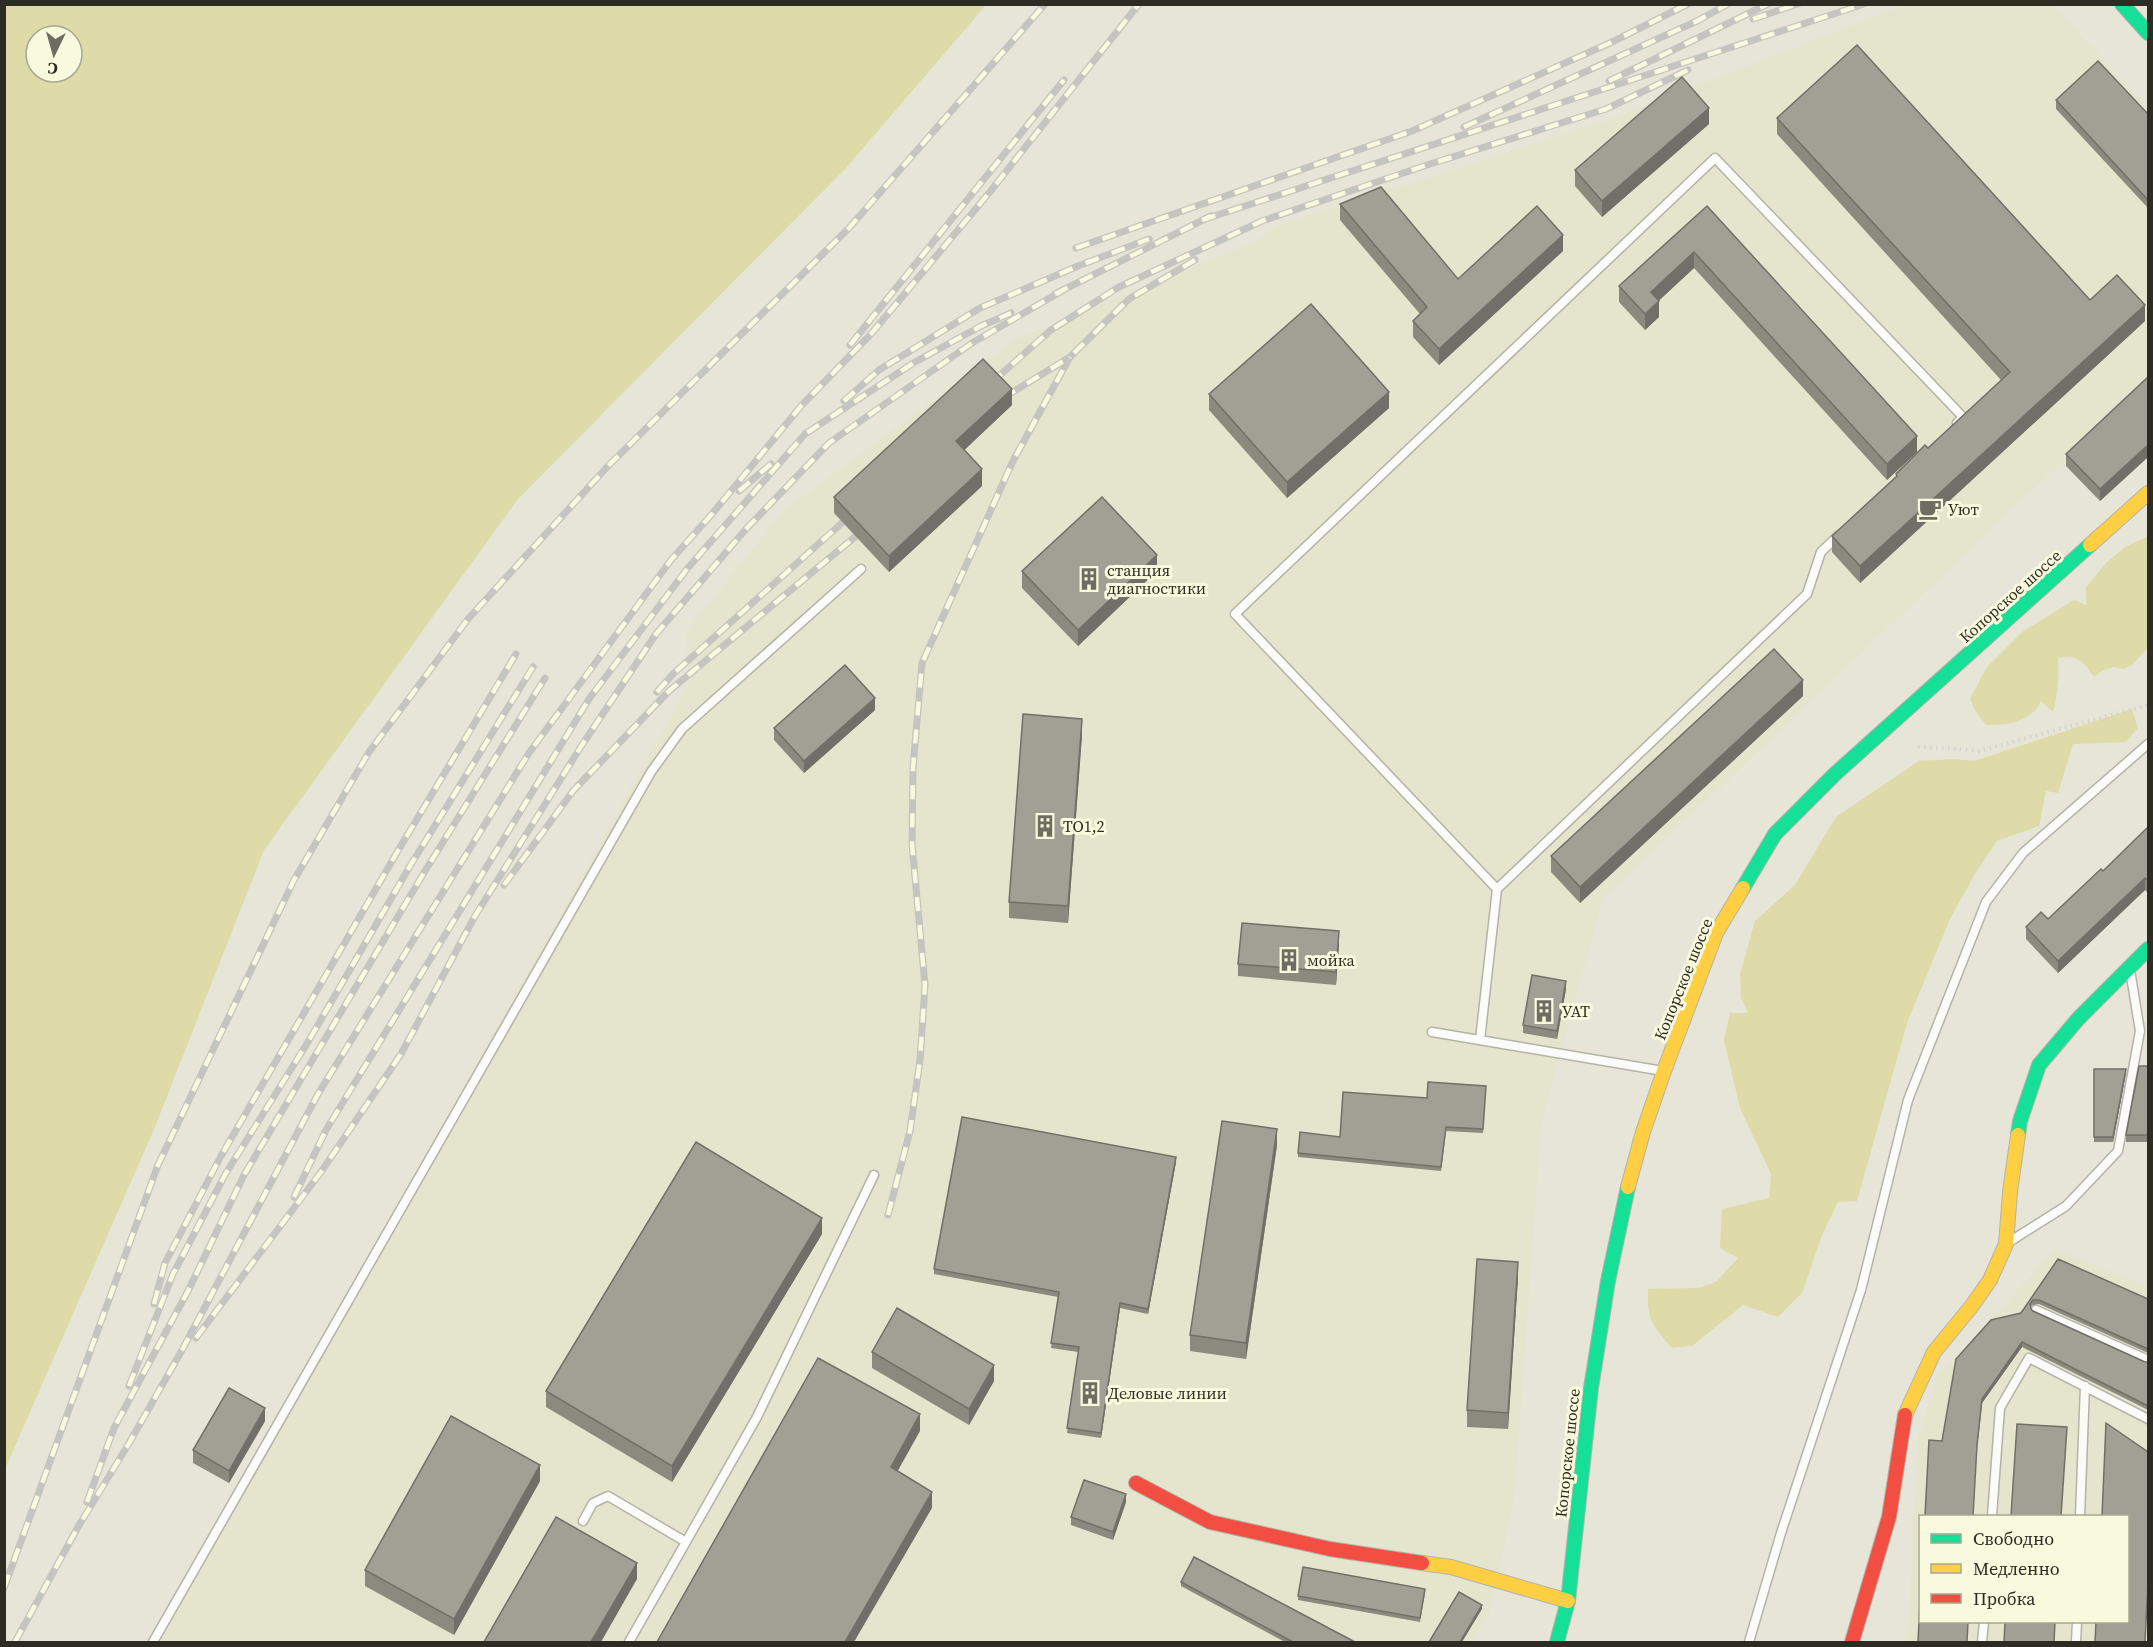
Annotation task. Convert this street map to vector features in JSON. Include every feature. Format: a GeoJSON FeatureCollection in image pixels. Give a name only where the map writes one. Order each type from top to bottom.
{"type":"FeatureCollection","features":[{"type":"Feature","properties":{"kind":"main road"},"geometry":{"type":"LineString","coordinates":[[2122,4],[2148,33]]}},
{"type":"Feature","properties":{"kind":"main road","name":"Копорское шоссе"},"geometry":{"type":"LineString","coordinates":[[1557,1642],[1568,1601],[1591,1388],[1608,1281],[1625,1197],[1643,1132],[1664,1071],[1716,933],[1775,834],[1835,774],[2148,493]]}},
{"type":"Feature","properties":{"kind":"main road"},"geometry":{"type":"LineString","coordinates":[[1852,1642],[1889,1517],[1906,1412],[1934,1352],[1990,1280],[2006,1244],[2010,1192],[2020,1121],[2039,1065],[2078,1019],[2148,950]]}},
{"type":"Feature","properties":{"kind":"main road"},"geometry":{"type":"LineString","coordinates":[[1136,1483],[1210,1522],[1330,1550],[1451,1567],[1568,1601]]}},
{"type":"Feature","properties":{"kind":"lane"},"geometry":{"type":"LineString","coordinates":[[1497,889],[1235,614],[1715,158],[1963,417],[1946,433]]}},
{"type":"Feature","properties":{"kind":"lane"},"geometry":{"type":"LineString","coordinates":[[1480,1040],[1497,889],[1807,594],[1821,552],[1846,529]]}},
{"type":"Feature","properties":{"kind":"lane"},"geometry":{"type":"LineString","coordinates":[[153,1642],[651,772],[682,729],[861,569]]}},
{"type":"Feature","properties":{"kind":"lane"},"geometry":{"type":"LineString","coordinates":[[1749,1642],[1781,1533],[1861,1290],[1908,1100],[1986,902],[2023,853],[2148,744]]}},
{"type":"Feature","properties":{"kind":"lane"},"geometry":{"type":"LineString","coordinates":[[2006,1244],[2066,1206],[2118,1151],[2140,1031],[2130,967]]}},
{"type":"Feature","properties":{"kind":"lane"},"geometry":{"type":"LineString","coordinates":[[1432,1032],[1664,1071]]}},
{"type":"Feature","properties":{"kind":"lane"},"geometry":{"type":"LineString","coordinates":[[629,1642],[757,1417],[874,1175]]}},
{"type":"Feature","properties":{"kind":"lane"},"geometry":{"type":"LineString","coordinates":[[2036,1310],[2148,1360]]}},
{"type":"Feature","properties":{"kind":"lane"},"geometry":{"type":"LineString","coordinates":[[1992,1515],[2000,1408],[2029,1358],[2148,1419]]}},
{"type":"Feature","properties":{"kind":"lane"},"geometry":{"type":"LineString","coordinates":[[2080,1515],[2085,1386]]}},
{"type":"Feature","properties":{"kind":"lane"},"geometry":{"type":"LineString","coordinates":[[583,1521],[593,1503],[608,1496],[686,1542]]}},
{"type":"Feature","properties":{"kind":"lane"},"geometry":{"type":"LineString","coordinates":[[1982,1642],[1984,1623]]}},
{"type":"Feature","properties":{"kind":"lane"},"geometry":{"type":"LineString","coordinates":[[2076,1642],[2077,1623]]}},
{"type":"Feature","properties":{"kind":"path"},"geometry":{"type":"LineString","coordinates":[[1918,747],[1979,751],[2148,705]]}},
{"type":"Feature","properties":{"kind":"shaded area"},"geometry":{"type":"Polygon","coordinates":[[[5,4],[986,5],[845,169],[518,499],[264,850],[155,1127],[5,1469],[5,4]]]}},
{"type":"Feature","properties":{"kind":"shaded area"},"geometry":{"type":"Polygon","coordinates":[[[1905,5],[2052,5],[2148,107],[2148,380],[1603,899],[1541,1123],[1514,1498],[1489,1613],[1471,1642],[150,1642],[175,1603],[689,685],[686,632],[784,511],[1015,340],[1257,241],[1277,226],[1606,121],[1905,5]]]}},
{"type":"Feature","properties":{"kind":"shaded area"},"geometry":{"type":"Polygon","coordinates":[[[2148,536],[2148,648],[2132,665],[2123,669],[2113,667],[2094,677],[2079,660],[2071,657],[2058,658],[2058,685],[2053,712],[2041,701],[2037,708],[2025,718],[2010,723],[1986,725],[1970,699],[1987,667],[2022,632],[2074,600],[2086,605],[2086,587],[2106,563],[2125,547],[2148,536]]]}},
{"type":"Feature","properties":{"kind":"shaded area"},"geometry":{"type":"Polygon","coordinates":[[[2132,709],[2138,728],[2126,742],[2073,744],[2058,793],[2046,791],[2039,826],[1997,841],[1976,872],[1950,919],[1907,1023],[1857,1201],[1838,1202],[1822,1235],[1802,1293],[1778,1317],[1743,1305],[1692,1346],[1672,1348],[1652,1321],[1648,1289],[1699,1288],[1717,1281],[1738,1258],[1720,1248],[1722,1209],[1769,1198],[1771,1174],[1740,1108],[1724,1040],[1730,1013],[1748,1013],[1741,998],[1740,974],[1755,921],[1795,885],[1836,817],[1919,761],[1955,759],[1974,761],[2132,709]]]}},
{"type":"Feature","properties":{"kind":"shaded area"},"geometry":{"type":"Polygon","coordinates":[[[2056,1249],[2148,1288],[2148,1642],[1908,1642],[1918,1439],[1937,1377],[2056,1249]]]}},
{"type":"Feature","properties":{"kind":"building"},"geometry":{"type":"Polygon","coordinates":[[[1857,45],[2090,300],[2117,275],[2145,305],[1860,566],[1832,536],[1897,476],[1896,474],[1925,445],[1928,448],[2010,372],[1777,118],[1857,45]]]}},
{"type":"Feature","properties":{"kind":"building"},"geometry":{"type":"Polygon","coordinates":[[[2098,61],[2148,114],[2148,200],[2056,100],[2098,61]]]}},
{"type":"Feature","properties":{"kind":"building"},"geometry":{"type":"Polygon","coordinates":[[[1682,77],[1709,108],[1602,201],[1575,170],[1682,77]]]}},
{"type":"Feature","properties":{"kind":"building"},"geometry":{"type":"Polygon","coordinates":[[[1381,187],[1458,279],[1537,206],[1563,235],[1439,349],[1413,321],[1427,307],[1340,204],[1381,187]]]}},
{"type":"Feature","properties":{"kind":"building"},"geometry":{"type":"Polygon","coordinates":[[[1707,206],[1917,436],[1887,464],[1694,252],[1651,292],[1659,301],[1645,314],[1619,286],[1707,206]]]}},
{"type":"Feature","properties":{"kind":"building"},"geometry":{"type":"Polygon","coordinates":[[[1311,304],[1389,392],[1287,482],[1209,394],[1311,304]]]}},
{"type":"Feature","properties":{"kind":"building"},"geometry":{"type":"Polygon","coordinates":[[[983,359],[1012,389],[956,441],[982,469],[889,556],[834,497],[983,359]]]}},
{"type":"Feature","properties":{"kind":"building"},"geometry":{"type":"Polygon","coordinates":[[[2148,377],[2148,445],[2100,489],[2066,454],[2148,377]]]}},
{"type":"Feature","properties":{"kind":"building","name":"станция диагностики"},"geometry":{"type":"Polygon","coordinates":[[[1102,497],[1157,555],[1078,630],[1022,571],[1102,497]]]}},
{"type":"Feature","properties":{"kind":"building"},"geometry":{"type":"Polygon","coordinates":[[[1774,649],[1803,680],[1580,887],[1551,856],[1774,649]]]}},
{"type":"Feature","properties":{"kind":"building"},"geometry":{"type":"Polygon","coordinates":[[[845,665],[875,698],[804,761],[774,728],[845,665]]]}},
{"type":"Feature","properties":{"kind":"building","name":"ТО1,2"},"geometry":{"type":"Polygon","coordinates":[[[1023,714],[1082,719],[1068,906],[1009,902],[1023,714]]]}},
{"type":"Feature","properties":{"kind":"building"},"geometry":{"type":"Polygon","coordinates":[[[2148,827],[2148,879],[2145,878],[2058,961],[2026,927],[2041,912],[2048,919],[2101,869],[2103,871],[2148,827]]]}},
{"type":"Feature","properties":{"kind":"building","name":"мойка"},"geometry":{"type":"Polygon","coordinates":[[[1242,923],[1339,931],[1336,972],[1238,964],[1242,923]]]}},
{"type":"Feature","properties":{"kind":"building","name":"УАТ"},"geometry":{"type":"Polygon","coordinates":[[[1532,975],[1566,981],[1557,1031],[1523,1025],[1532,975]]]}},
{"type":"Feature","properties":{"kind":"building"},"geometry":{"type":"Polygon","coordinates":[[[2139,1066],[2148,1066],[2148,1135],[2126,1135],[2139,1066]]]}},
{"type":"Feature","properties":{"kind":"building"},"geometry":{"type":"Polygon","coordinates":[[[2094,1069],[2126,1069],[2113,1137],[2094,1137],[2094,1069]]]}},
{"type":"Feature","properties":{"kind":"building"},"geometry":{"type":"Polygon","coordinates":[[[1428,1082],[1486,1086],[1483,1129],[1446,1127],[1441,1167],[1298,1153],[1300,1132],[1340,1137],[1343,1092],[1427,1098],[1428,1082]]]}},
{"type":"Feature","properties":{"kind":"building"},"geometry":{"type":"Polygon","coordinates":[[[962,1117],[1176,1157],[1148,1309],[1120,1303],[1101,1433],[1067,1428],[1079,1347],[1051,1343],[1059,1292],[934,1269],[962,1117]]]}},
{"type":"Feature","properties":{"kind":"building"},"geometry":{"type":"Polygon","coordinates":[[[1222,1121],[1277,1129],[1246,1343],[1190,1335],[1222,1121]]]}},
{"type":"Feature","properties":{"kind":"building"},"geometry":{"type":"Polygon","coordinates":[[[696,1142],[822,1218],[672,1466],[546,1391],[696,1142]]]}},
{"type":"Feature","properties":{"kind":"building"},"geometry":{"type":"Polygon","coordinates":[[[1477,1259],[1518,1262],[1508,1413],[1467,1410],[1477,1259]]]}},
{"type":"Feature","properties":{"kind":"building"},"geometry":{"type":"Polygon","coordinates":[[[2058,1259],[2148,1299],[2148,1349],[2039,1300],[2033,1300],[2030,1304],[2033,1311],[2148,1362],[2148,1406],[2022,1342],[1982,1399],[1973,1515],[1925,1515],[1929,1440],[1942,1441],[1956,1359],[1991,1320],[2021,1313],[2058,1259]]]}},
{"type":"Feature","properties":{"kind":"building"},"geometry":{"type":"Polygon","coordinates":[[[897,1308],[994,1365],[969,1409],[872,1352],[897,1308]]]}},
{"type":"Feature","properties":{"kind":"building"},"geometry":{"type":"Polygon","coordinates":[[[818,1358],[920,1414],[891,1467],[932,1492],[845,1642],[657,1642],[818,1358]]]}},
{"type":"Feature","properties":{"kind":"building"},"geometry":{"type":"Polygon","coordinates":[[[229,1388],[265,1408],[229,1471],[193,1450],[229,1388]]]}},
{"type":"Feature","properties":{"kind":"building"},"geometry":{"type":"Polygon","coordinates":[[[451,1416],[540,1465],[454,1619],[365,1570],[451,1416]]]}},
{"type":"Feature","properties":{"kind":"building"},"geometry":{"type":"Polygon","coordinates":[[[2106,1423],[2148,1452],[2148,1583],[2145,1642],[2095,1642],[2096,1623],[2129,1623],[2129,1515],[2102,1515],[2106,1423]]]}},
{"type":"Feature","properties":{"kind":"building"},"geometry":{"type":"Polygon","coordinates":[[[2017,1424],[2067,1427],[2061,1515],[2011,1515],[2017,1424]]]}},
{"type":"Feature","properties":{"kind":"building"},"geometry":{"type":"Polygon","coordinates":[[[1084,1480],[1126,1494],[1113,1532],[1071,1517],[1084,1480]]]}},
{"type":"Feature","properties":{"kind":"building"},"geometry":{"type":"Polygon","coordinates":[[[556,1517],[637,1563],[591,1642],[484,1642],[556,1517]]]}},
{"type":"Feature","properties":{"kind":"building"},"geometry":{"type":"Polygon","coordinates":[[[1194,1557],[1355,1642],[1293,1642],[1181,1582],[1194,1557]]]}},
{"type":"Feature","properties":{"kind":"building"},"geometry":{"type":"Polygon","coordinates":[[[1303,1567],[1425,1589],[1420,1618],[1298,1596],[1303,1567]]]}},
{"type":"Feature","properties":{"kind":"building"},"geometry":{"type":"Polygon","coordinates":[[[1459,1592],[1482,1605],[1460,1642],[1429,1642],[1459,1592]]]}},
{"type":"Feature","properties":{"kind":"building"},"geometry":{"type":"Polygon","coordinates":[[[1919,1621],[1919,1623],[1968,1623],[1967,1642],[1918,1642],[1919,1621]]]}},
{"type":"Feature","properties":{"kind":"building"},"geometry":{"type":"Polygon","coordinates":[[[2005,1623],[2055,1623],[2054,1642],[2004,1642],[2005,1623]]]}},
{"type":"Feature","properties":{"kind":"railway"},"geometry":{"type":"LineString","coordinates":[[4,1588],[158,1165],[294,880],[369,752],[468,619],[608,466],[849,228],[1045,4]]}},
{"type":"Feature","properties":{"kind":"railway"},"geometry":{"type":"LineString","coordinates":[[15,1642],[78,1527],[181,1352],[318,1094],[529,753],[671,560],[801,406],[871,334],[989,193],[1139,4]]}},
{"type":"Feature","properties":{"kind":"railway"},"geometry":{"type":"LineString","coordinates":[[1076,248],[1412,131],[1610,43],[1688,4]]}},
{"type":"Feature","properties":{"kind":"railway"},"geometry":{"type":"LineString","coordinates":[[1464,127],[1697,21],[1728,4]]}},
{"type":"Feature","properties":{"kind":"railway"},"geometry":{"type":"LineString","coordinates":[[1609,81],[1768,4]]}},
{"type":"Feature","properties":{"kind":"railway"},"geometry":{"type":"LineString","coordinates":[[1753,19],[1798,4]]}},
{"type":"Feature","properties":{"kind":"railway"},"geometry":{"type":"LineString","coordinates":[[1202,220],[1864,4]]}},
{"type":"Feature","properties":{"kind":"railway"},"geometry":{"type":"LineString","coordinates":[[991,383],[1051,330],[1119,287],[1262,221],[1427,165],[1606,109],[1688,70]]}},
{"type":"Feature","properties":{"kind":"railway"},"geometry":{"type":"LineString","coordinates":[[850,345],[1064,80]]}},
{"type":"Feature","properties":{"kind":"railway"},"geometry":{"type":"LineString","coordinates":[[1055,294],[1211,216]]}},
{"type":"Feature","properties":{"kind":"railway"},"geometry":{"type":"LineString","coordinates":[[844,401],[879,370],[980,308],[1078,266],[1149,239]]}},
{"type":"Feature","properties":{"kind":"railway"},"geometry":{"type":"LineString","coordinates":[[1003,398],[1070,357],[1129,299],[1195,260]]}},
{"type":"Feature","properties":{"kind":"railway"},"geometry":{"type":"LineString","coordinates":[[196,1338],[321,1172],[401,1054],[475,916],[582,745],[656,634],[746,529],[829,443],[972,343],[1062,291]]}},
{"type":"Feature","properties":{"kind":"railway"},"geometry":{"type":"LineString","coordinates":[[294,1197],[326,1130],[589,699],[687,569],[805,434],[915,362],[981,326],[1011,313]]}},
{"type":"Feature","properties":{"kind":"railway"},"geometry":{"type":"LineString","coordinates":[[888,1215],[910,1131],[920,1060],[925,985],[912,844],[913,768],[922,663],[1013,461],[1070,357]]}},
{"type":"Feature","properties":{"kind":"railway"},"geometry":{"type":"LineString","coordinates":[[739,491],[771,464]]}},
{"type":"Feature","properties":{"kind":"railway"},"geometry":{"type":"LineString","coordinates":[[657,692],[673,674],[843,522]]}},
{"type":"Feature","properties":{"kind":"railway"},"geometry":{"type":"LineString","coordinates":[[504,885],[573,791],[669,691],[856,536]]}},
{"type":"Feature","properties":{"kind":"railway"},"geometry":{"type":"LineString","coordinates":[[154,1304],[165,1263],[221,1156],[399,849],[516,654]]}},
{"type":"Feature","properties":{"kind":"railway"},"geometry":{"type":"LineString","coordinates":[[129,1386],[173,1274],[226,1173],[308,1042],[410,866],[533,667]]}},
{"type":"Feature","properties":{"kind":"railway"},"geometry":{"type":"LineString","coordinates":[[87,1502],[114,1428],[188,1291],[244,1175],[425,871],[545,678]]}},
{"type":"Feature","properties":{"kind":"traffic: fast"},"geometry":{"type":"LineString","coordinates":[[2122,4],[2148,33]]}},
{"type":"Feature","properties":{"kind":"traffic: fast"},"geometry":{"type":"LineString","coordinates":[[1743,888],[1775,834],[1835,774],[2090,545]]}},
{"type":"Feature","properties":{"kind":"traffic: fast"},"geometry":{"type":"LineString","coordinates":[[2018,1135],[2020,1121],[2039,1065],[2078,1019],[2148,949]]}},
{"type":"Feature","properties":{"kind":"traffic: fast"},"geometry":{"type":"LineString","coordinates":[[1557,1642],[1568,1601],[1591,1388],[1608,1281],[1628,1187]]}},
{"type":"Feature","properties":{"kind":"traffic: slow"},"geometry":{"type":"LineString","coordinates":[[2090,545],[2148,493]]}},
{"type":"Feature","properties":{"kind":"traffic: slow"},"geometry":{"type":"LineString","coordinates":[[1628,1187],[1643,1132],[1664,1071],[1716,933],[1743,888]]}},
{"type":"Feature","properties":{"kind":"traffic: slow"},"geometry":{"type":"LineString","coordinates":[[1905,1415],[1934,1352],[1990,1280],[2006,1244],[2018,1135]]}},
{"type":"Feature","properties":{"kind":"traffic: slow"},"geometry":{"type":"LineString","coordinates":[[1422,1563],[1451,1567],[1568,1601]]}},
{"type":"Feature","properties":{"kind":"traffic: jam"},"geometry":{"type":"LineString","coordinates":[[1852,1642],[1889,1517],[1905,1415]]}},
{"type":"Feature","properties":{"kind":"traffic: jam"},"geometry":{"type":"LineString","coordinates":[[1136,1483],[1210,1522],[1330,1549],[1422,1563]]}},
{"type":"Feature","properties":{"kind":"place","name":"Уют"},"geometry":{"type":"Point","coordinates":[1930,509]}},
{"type":"Feature","properties":{"kind":"place","name":"станция диагностики"},"geometry":{"type":"Point","coordinates":[1089,579]}},
{"type":"Feature","properties":{"kind":"place","name":"ТО1,2"},"geometry":{"type":"Point","coordinates":[1045,826]}},
{"type":"Feature","properties":{"kind":"place","name":"мойка"},"geometry":{"type":"Point","coordinates":[1289,960]}},
{"type":"Feature","properties":{"kind":"place","name":"УАТ"},"geometry":{"type":"Point","coordinates":[1544,1011]}},
{"type":"Feature","properties":{"kind":"place","name":"Деловые линии"},"geometry":{"type":"Point","coordinates":[1090,1393]}}]}
